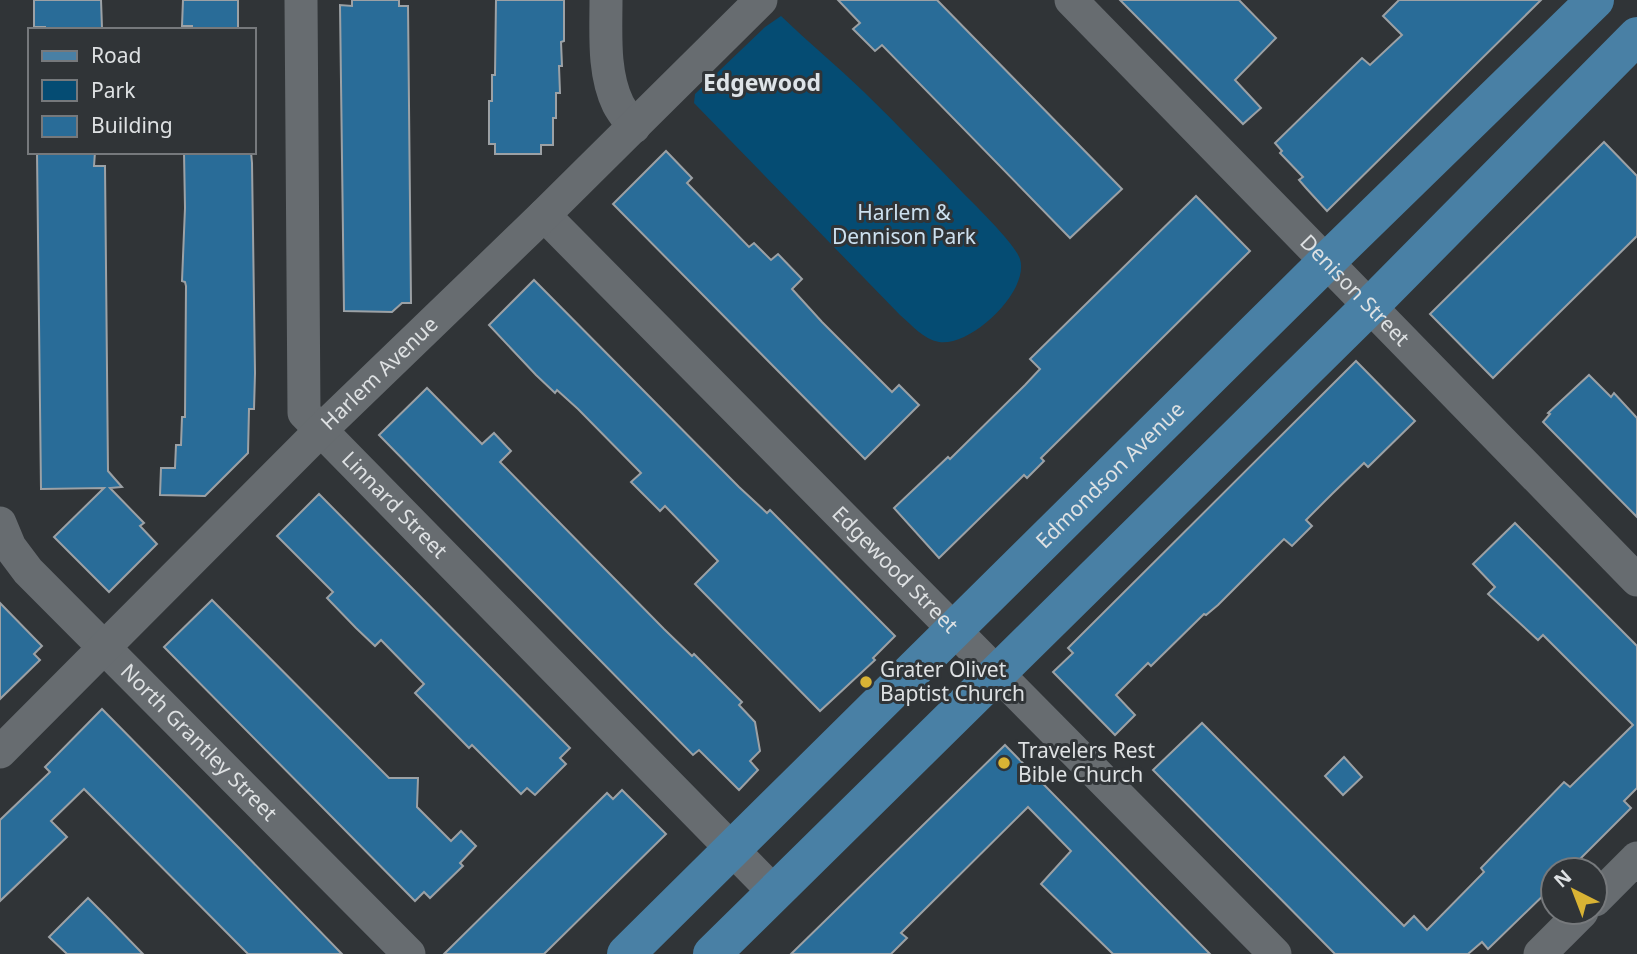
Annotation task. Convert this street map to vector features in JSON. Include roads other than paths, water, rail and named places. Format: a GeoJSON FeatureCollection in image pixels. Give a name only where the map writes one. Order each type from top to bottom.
{"type":"FeatureCollection","features":[{"type":"Feature","properties":{"kind":"main road","name":"Edmondson Avenue"},"geometry":{"type":"LineString","coordinates":[[626,954],[1595,0]]}},
{"type":"Feature","properties":{"kind":"main road"},"geometry":{"type":"LineString","coordinates":[[712,954],[1369,307],[1637,36]]}},
{"type":"Feature","properties":{"kind":"street","name":"Linnard Street"},"geometry":{"type":"LineString","coordinates":[[301,0],[304,413],[774,892]]}},
{"type":"Feature","properties":{"kind":"street"},"geometry":{"type":"LineString","coordinates":[[606,0],[606,48],[610,80],[618,104],[634,127]]}},
{"type":"Feature","properties":{"kind":"street","name":"Harlem Avenue"},"geometry":{"type":"LineString","coordinates":[[0,752],[321,430],[761,0]]}},
{"type":"Feature","properties":{"kind":"street","name":"Denison Street"},"geometry":{"type":"LineString","coordinates":[[1072,0],[1325,263],[1637,580]]}},
{"type":"Feature","properties":{"kind":"street","name":"Edgewood Street"},"geometry":{"type":"LineString","coordinates":[[544,215],[1275,954]]}},
{"type":"Feature","properties":{"kind":"street","name":"North Grantley Street"},"geometry":{"type":"LineString","coordinates":[[0,523],[10,547],[28,571],[409,954]]}},
{"type":"Feature","properties":{"kind":"street"},"geometry":{"type":"LineString","coordinates":[[1609,886],[1637,858]]}},
{"type":"Feature","properties":{"kind":"street"},"geometry":{"type":"LineString","coordinates":[[1540,954],[1569,926]]}},
{"type":"Feature","properties":{"kind":"place","name":"Grater Olivet Baptist Church"},"geometry":{"type":"Point","coordinates":[866,682]}},
{"type":"Feature","properties":{"kind":"place","name":"Travelers Rest Bible Church"},"geometry":{"type":"Point","coordinates":[1004,763]}},
{"type":"Feature","properties":{"kind":"district","name":"Edgewood"},"geometry":{"type":"Point","coordinates":[762,83]}},
{"type":"Feature","properties":{"kind":"park label","name":"Harlem & Dennison Park"},"geometry":{"type":"Point","coordinates":[904,225]}}]}
